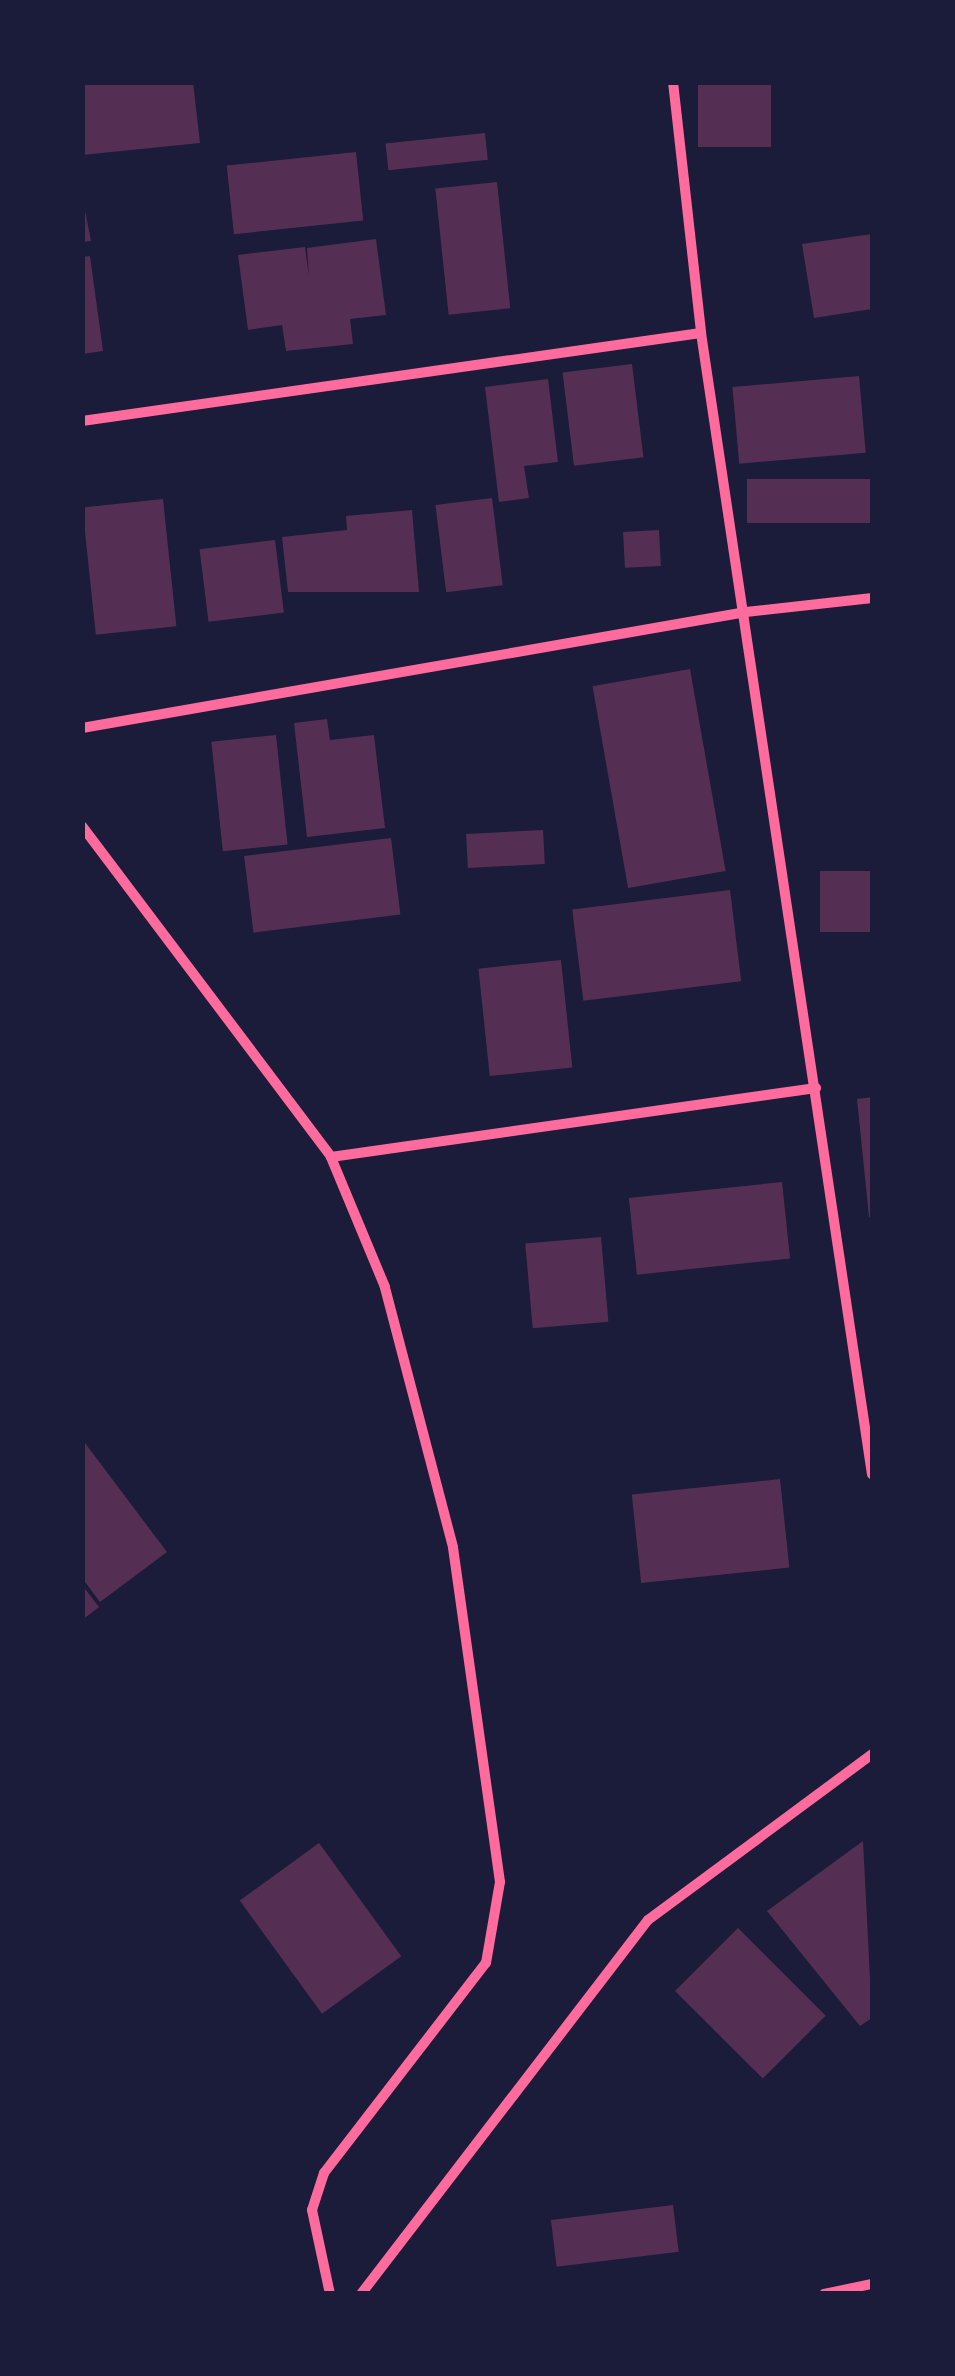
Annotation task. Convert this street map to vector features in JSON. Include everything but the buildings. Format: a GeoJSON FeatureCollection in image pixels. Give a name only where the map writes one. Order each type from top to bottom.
{"type":"FeatureCollection","features":[{"type":"Feature","properties":{"kind":"street"},"geometry":{"type":"LineString","coordinates":[[673,82],[701,333],[746,612],[872,1474]]}},
{"type":"Feature","properties":{"kind":"street"},"geometry":{"type":"LineString","coordinates":[[82,421],[701,333]]}},
{"type":"Feature","properties":{"kind":"street"},"geometry":{"type":"LineString","coordinates":[[82,728],[746,612],[872,598]]}},
{"type":"Feature","properties":{"kind":"street"},"geometry":{"type":"LineString","coordinates":[[82,826],[331,1157],[385,1287],[453,1547],[500,1882],[486,1963],[324,2172],[312,2210],[330,2294]]}},
{"type":"Feature","properties":{"kind":"street"},"geometry":{"type":"LineString","coordinates":[[331,1157],[816,1088]]}},
{"type":"Feature","properties":{"kind":"street"},"geometry":{"type":"LineString","coordinates":[[361,2294],[648,1920],[872,1754]]}},
{"type":"Feature","properties":{"kind":"street"},"geometry":{"type":"LineString","coordinates":[[824,2294],[872,2284]]}}]}
